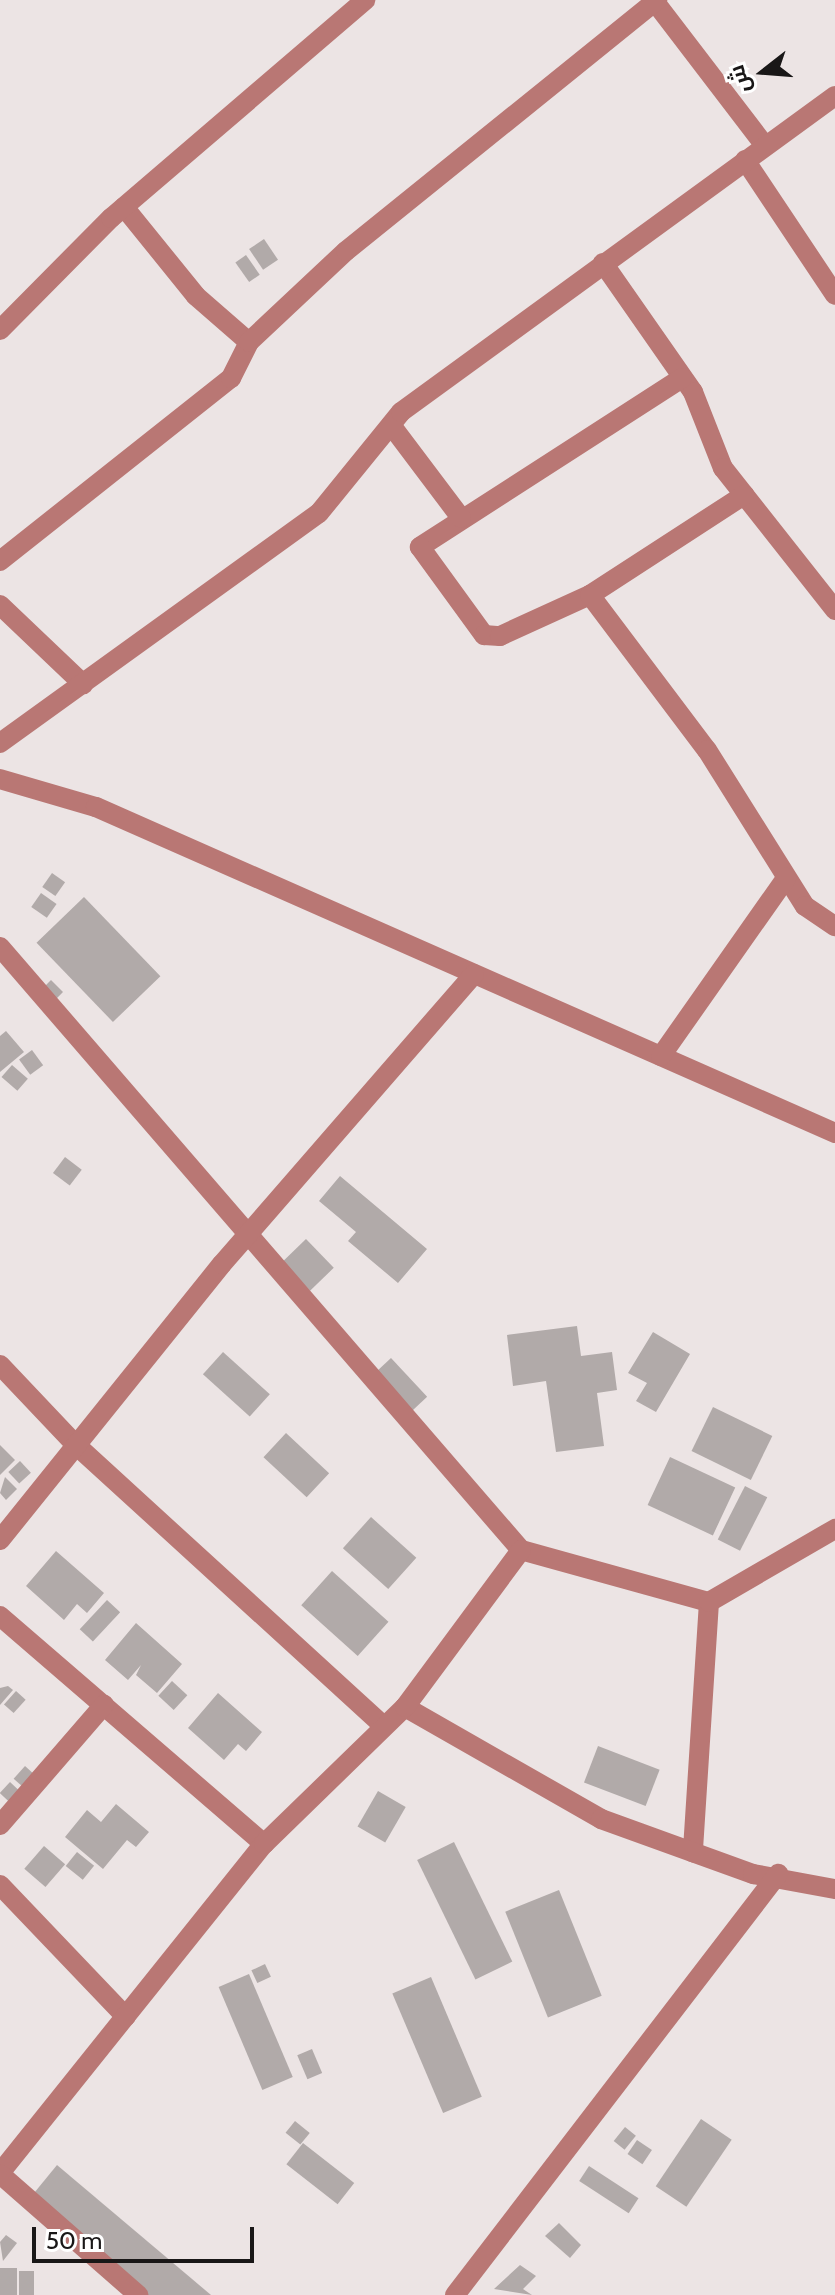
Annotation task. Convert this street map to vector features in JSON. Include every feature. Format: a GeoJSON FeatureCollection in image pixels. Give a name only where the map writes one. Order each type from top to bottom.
{"type":"FeatureCollection","features":[{"type":"Feature","properties":{"kind":"street"},"geometry":{"type":"LineString","coordinates":[[0,330],[124,207],[341,8],[365,0]]}},
{"type":"Feature","properties":{"kind":"street"},"geometry":{"type":"LineString","coordinates":[[0,561],[231,378],[249,342],[346,251],[656,1],[765,146]]}},
{"type":"Feature","properties":{"kind":"street"},"geometry":{"type":"LineString","coordinates":[[0,743],[319,513],[391,425],[603,263],[835,96]]}},
{"type":"Feature","properties":{"kind":"street"},"geometry":{"type":"LineString","coordinates":[[745,160],[835,295]]}},
{"type":"Feature","properties":{"kind":"street"},"geometry":{"type":"LineString","coordinates":[[124,207],[196,296],[249,342]]}},
{"type":"Feature","properties":{"kind":"street"},"geometry":{"type":"LineString","coordinates":[[603,263],[682,378],[723,468],[835,610]]}},
{"type":"Feature","properties":{"kind":"street"},"geometry":{"type":"LineString","coordinates":[[682,378],[495,504],[461,518],[420,547],[484,635],[500,636],[590,595],[744,495]]}},
{"type":"Feature","properties":{"kind":"street"},"geometry":{"type":"LineString","coordinates":[[391,425],[461,518]]}},
{"type":"Feature","properties":{"kind":"street"},"geometry":{"type":"LineString","coordinates":[[590,595],[707,750],[805,906],[835,926]]}},
{"type":"Feature","properties":{"kind":"street"},"geometry":{"type":"LineString","coordinates":[[0,605],[83,684]]}},
{"type":"Feature","properties":{"kind":"street"},"geometry":{"type":"LineString","coordinates":[[0,779],[96,807],[835,1133]]}},
{"type":"Feature","properties":{"kind":"street"},"geometry":{"type":"LineString","coordinates":[[661,1056],[786,878]]}},
{"type":"Feature","properties":{"kind":"street"},"geometry":{"type":"LineString","coordinates":[[0,947],[245,1238],[521,1550],[709,1602],[835,1529]]}},
{"type":"Feature","properties":{"kind":"street"},"geometry":{"type":"LineString","coordinates":[[0,1540],[245,1238],[474,974]]}},
{"type":"Feature","properties":{"kind":"street"},"geometry":{"type":"LineString","coordinates":[[0,1365],[76,1445],[383,1725]]}},
{"type":"Feature","properties":{"kind":"street"},"geometry":{"type":"LineString","coordinates":[[138,2295],[0,2173],[264,1844],[383,1725],[405,1707],[521,1550]]}},
{"type":"Feature","properties":{"kind":"street"},"geometry":{"type":"LineString","coordinates":[[693,1852],[709,1602]]}},
{"type":"Feature","properties":{"kind":"street"},"geometry":{"type":"LineString","coordinates":[[0,1616],[264,1844]]}},
{"type":"Feature","properties":{"kind":"street"},"geometry":{"type":"LineString","coordinates":[[0,1825],[104,1705]]}},
{"type":"Feature","properties":{"kind":"street"},"geometry":{"type":"LineString","coordinates":[[405,1707],[601,1819],[753,1874],[778,1874],[835,1889]]}},
{"type":"Feature","properties":{"kind":"street"},"geometry":{"type":"LineString","coordinates":[[455,2295],[778,1874]]}},
{"type":"Feature","properties":{"kind":"street"},"geometry":{"type":"LineString","coordinates":[[0,1885],[126,2017]]}},
{"type":"Feature","properties":{"kind":"building"},"geometry":{"type":"Polygon","coordinates":[[[264,239],[278,260],[263,270],[249,249],[264,239]]]}},
{"type":"Feature","properties":{"kind":"building"},"geometry":{"type":"Polygon","coordinates":[[[246,255],[260,275],[249,282],[235,262],[246,255]]]}},
{"type":"Feature","properties":{"kind":"building"},"geometry":{"type":"Polygon","coordinates":[[[52,873],[65,882],[55,896],[42,887],[52,873]]]}},
{"type":"Feature","properties":{"kind":"building"},"geometry":{"type":"Polygon","coordinates":[[[41,893],[57,904],[47,918],[31,907],[41,893]]]}},
{"type":"Feature","properties":{"kind":"building"},"geometry":{"type":"Polygon","coordinates":[[[84,897],[160,976],[113,1022],[37,943],[84,897]]]}},
{"type":"Feature","properties":{"kind":"building"},"geometry":{"type":"Polygon","coordinates":[[[51,980],[63,992],[53,1002],[41,990],[51,980]]]}},
{"type":"Feature","properties":{"kind":"building"},"geometry":{"type":"Polygon","coordinates":[[[6,1031],[24,1052],[0,1072],[0,1036],[6,1031]]]}},
{"type":"Feature","properties":{"kind":"building"},"geometry":{"type":"Polygon","coordinates":[[[32,1050],[43,1065],[30,1075],[19,1059],[32,1050]]]}},
{"type":"Feature","properties":{"kind":"building"},"geometry":{"type":"Polygon","coordinates":[[[12,1065],[28,1079],[17,1091],[2,1077],[12,1065]]]}},
{"type":"Feature","properties":{"kind":"building"},"geometry":{"type":"Polygon","coordinates":[[[65,1157],[82,1170],[70,1186],[53,1173],[65,1157]]]}},
{"type":"Feature","properties":{"kind":"building"},"geometry":{"type":"Polygon","coordinates":[[[340,1176],[427,1249],[398,1283],[348,1241],[356,1232],[319,1201],[340,1176]]]}},
{"type":"Feature","properties":{"kind":"building"},"geometry":{"type":"Polygon","coordinates":[[[306,1239],[334,1268],[310,1291],[282,1262],[306,1239]]]}},
{"type":"Feature","properties":{"kind":"building"},"geometry":{"type":"Polygon","coordinates":[[[577,1326],[581,1356],[612,1352],[617,1390],[597,1393],[604,1446],[556,1452],[546,1381],[513,1386],[507,1335],[577,1326]]]}},
{"type":"Feature","properties":{"kind":"building"},"geometry":{"type":"Polygon","coordinates":[[[653,1332],[690,1354],[656,1412],[636,1401],[647,1383],[628,1373],[653,1332]]]}},
{"type":"Feature","properties":{"kind":"building"},"geometry":{"type":"Polygon","coordinates":[[[223,1352],[270,1394],[250,1416],[203,1374],[223,1352]]]}},
{"type":"Feature","properties":{"kind":"building"},"geometry":{"type":"Polygon","coordinates":[[[391,1358],[427,1397],[410,1412],[374,1374],[391,1358]]]}},
{"type":"Feature","properties":{"kind":"building"},"geometry":{"type":"Polygon","coordinates":[[[713,1407],[772,1436],[751,1480],[692,1451],[713,1407]]]}},
{"type":"Feature","properties":{"kind":"building"},"geometry":{"type":"Polygon","coordinates":[[[286,1433],[329,1473],[307,1497],[263,1457],[286,1433]]]}},
{"type":"Feature","properties":{"kind":"building"},"geometry":{"type":"Polygon","coordinates":[[[0,1445],[15,1460],[0,1475],[0,1445]]]}},
{"type":"Feature","properties":{"kind":"building"},"geometry":{"type":"Polygon","coordinates":[[[670,1457],[735,1487],[713,1535],[648,1505],[670,1457]]]}},
{"type":"Feature","properties":{"kind":"building"},"geometry":{"type":"Polygon","coordinates":[[[20,1461],[31,1473],[19,1484],[8,1472],[20,1461]]]}},
{"type":"Feature","properties":{"kind":"building"},"geometry":{"type":"Polygon","coordinates":[[[5,1477],[17,1489],[6,1500],[0,1493],[5,1477]]]}},
{"type":"Feature","properties":{"kind":"building"},"geometry":{"type":"Polygon","coordinates":[[[745,1486],[767,1497],[740,1551],[718,1539],[745,1486]]]}},
{"type":"Feature","properties":{"kind":"building"},"geometry":{"type":"Polygon","coordinates":[[[371,1517],[416,1558],[388,1589],[343,1548],[371,1517]]]}},
{"type":"Feature","properties":{"kind":"building"},"geometry":{"type":"Polygon","coordinates":[[[56,1551],[104,1593],[87,1613],[77,1604],[64,1620],[26,1586],[56,1551]]]}},
{"type":"Feature","properties":{"kind":"building"},"geometry":{"type":"Polygon","coordinates":[[[332,1571],[388,1622],[358,1656],[301,1605],[332,1571]]]}},
{"type":"Feature","properties":{"kind":"building"},"geometry":{"type":"Polygon","coordinates":[[[107,1600],[120,1612],[93,1642],[80,1629],[107,1600]]]}},
{"type":"Feature","properties":{"kind":"building"},"geometry":{"type":"Polygon","coordinates":[[[136,1623],[182,1664],[157,1693],[136,1675],[141,1665],[128,1680],[105,1660],[136,1623]]]}},
{"type":"Feature","properties":{"kind":"building"},"geometry":{"type":"Polygon","coordinates":[[[172,1681],[187,1695],[174,1710],[158,1696],[172,1681]]]}},
{"type":"Feature","properties":{"kind":"building"},"geometry":{"type":"Polygon","coordinates":[[[8,1686],[13,1690],[0,1705],[0,1688],[8,1686]]]}},
{"type":"Feature","properties":{"kind":"building"},"geometry":{"type":"Polygon","coordinates":[[[16,1691],[26,1700],[14,1713],[4,1704],[16,1691]]]}},
{"type":"Feature","properties":{"kind":"building"},"geometry":{"type":"Polygon","coordinates":[[[218,1693],[262,1732],[246,1751],[238,1744],[224,1760],[188,1728],[218,1693]]]}},
{"type":"Feature","properties":{"kind":"building"},"geometry":{"type":"Polygon","coordinates":[[[598,1746],[660,1770],[646,1806],[584,1782],[598,1746]]]}},
{"type":"Feature","properties":{"kind":"building"},"geometry":{"type":"Polygon","coordinates":[[[25,1766],[35,1775],[23,1787],[14,1779],[25,1766]]]}},
{"type":"Feature","properties":{"kind":"building"},"geometry":{"type":"Polygon","coordinates":[[[10,1782],[22,1793],[11,1804],[0,1793],[10,1782]]]}},
{"type":"Feature","properties":{"kind":"building"},"geometry":{"type":"Polygon","coordinates":[[[378,1791],[406,1807],[385,1843],[358,1827],[378,1791]]]}},
{"type":"Feature","properties":{"kind":"building"},"geometry":{"type":"Polygon","coordinates":[[[116,1804],[149,1832],[136,1847],[127,1840],[103,1869],[65,1837],[87,1810],[101,1822],[116,1804]]]}},
{"type":"Feature","properties":{"kind":"building"},"geometry":{"type":"Polygon","coordinates":[[[454,1842],[512,1962],[475,1980],[417,1860],[454,1842]]]}},
{"type":"Feature","properties":{"kind":"building"},"geometry":{"type":"Polygon","coordinates":[[[44,1846],[65,1864],[45,1887],[24,1869],[44,1846]]]}},
{"type":"Feature","properties":{"kind":"building"},"geometry":{"type":"Polygon","coordinates":[[[77,1852],[94,1866],[83,1880],[66,1866],[77,1852]]]}},
{"type":"Feature","properties":{"kind":"building"},"geometry":{"type":"Polygon","coordinates":[[[559,1890],[602,1996],[548,2017],[505,1912],[559,1890]]]}},
{"type":"Feature","properties":{"kind":"building"},"geometry":{"type":"Polygon","coordinates":[[[265,1964],[271,1977],[257,1983],[251,1970],[265,1964]]]}},
{"type":"Feature","properties":{"kind":"building"},"geometry":{"type":"Polygon","coordinates":[[[249,1974],[293,2077],[262,2090],[219,1987],[249,1974]]]}},
{"type":"Feature","properties":{"kind":"building"},"geometry":{"type":"Polygon","coordinates":[[[431,1977],[482,2097],[443,2113],[392,1993],[431,1977]]]}},
{"type":"Feature","properties":{"kind":"building"},"geometry":{"type":"Polygon","coordinates":[[[312,2049],[322,2073],[307,2079],[297,2055],[312,2049]]]}},
{"type":"Feature","properties":{"kind":"building"},"geometry":{"type":"Polygon","coordinates":[[[701,2119],[732,2140],[686,2207],[656,2186],[701,2119]]]}},
{"type":"Feature","properties":{"kind":"building"},"geometry":{"type":"Polygon","coordinates":[[[295,2121],[310,2133],[300,2145],[286,2133],[295,2121]]]}},
{"type":"Feature","properties":{"kind":"building"},"geometry":{"type":"Polygon","coordinates":[[[625,2127],[636,2136],[625,2150],[614,2141],[625,2127]]]}},
{"type":"Feature","properties":{"kind":"building"},"geometry":{"type":"Polygon","coordinates":[[[637,2140],[652,2150],[642,2164],[627,2154],[637,2140]]]}},
{"type":"Feature","properties":{"kind":"building"},"geometry":{"type":"Polygon","coordinates":[[[303,2143],[354,2183],[338,2204],[286,2164],[303,2143]]]}},
{"type":"Feature","properties":{"kind":"building"},"geometry":{"type":"Polygon","coordinates":[[[57,2165],[211,2295],[144,2295],[30,2198],[57,2165]]]}},
{"type":"Feature","properties":{"kind":"building"},"geometry":{"type":"Polygon","coordinates":[[[589,2166],[638,2198],[629,2213],[579,2181],[589,2166]]]}},
{"type":"Feature","properties":{"kind":"building"},"geometry":{"type":"Polygon","coordinates":[[[559,2223],[581,2245],[570,2258],[545,2236],[559,2223]]]}},
{"type":"Feature","properties":{"kind":"building"},"geometry":{"type":"Polygon","coordinates":[[[6,2235],[17,2243],[3,2261],[0,2242],[6,2235]]]}},
{"type":"Feature","properties":{"kind":"building"},"geometry":{"type":"Polygon","coordinates":[[[520,2265],[536,2276],[523,2289],[532,2295],[494,2289],[520,2265]]]}},
{"type":"Feature","properties":{"kind":"building"},"geometry":{"type":"Polygon","coordinates":[[[0,2268],[17,2268],[17,2295],[0,2295],[0,2268]]]}},
{"type":"Feature","properties":{"kind":"building"},"geometry":{"type":"Polygon","coordinates":[[[19,2271],[34,2271],[34,2295],[19,2295],[19,2271]]]}}]}
